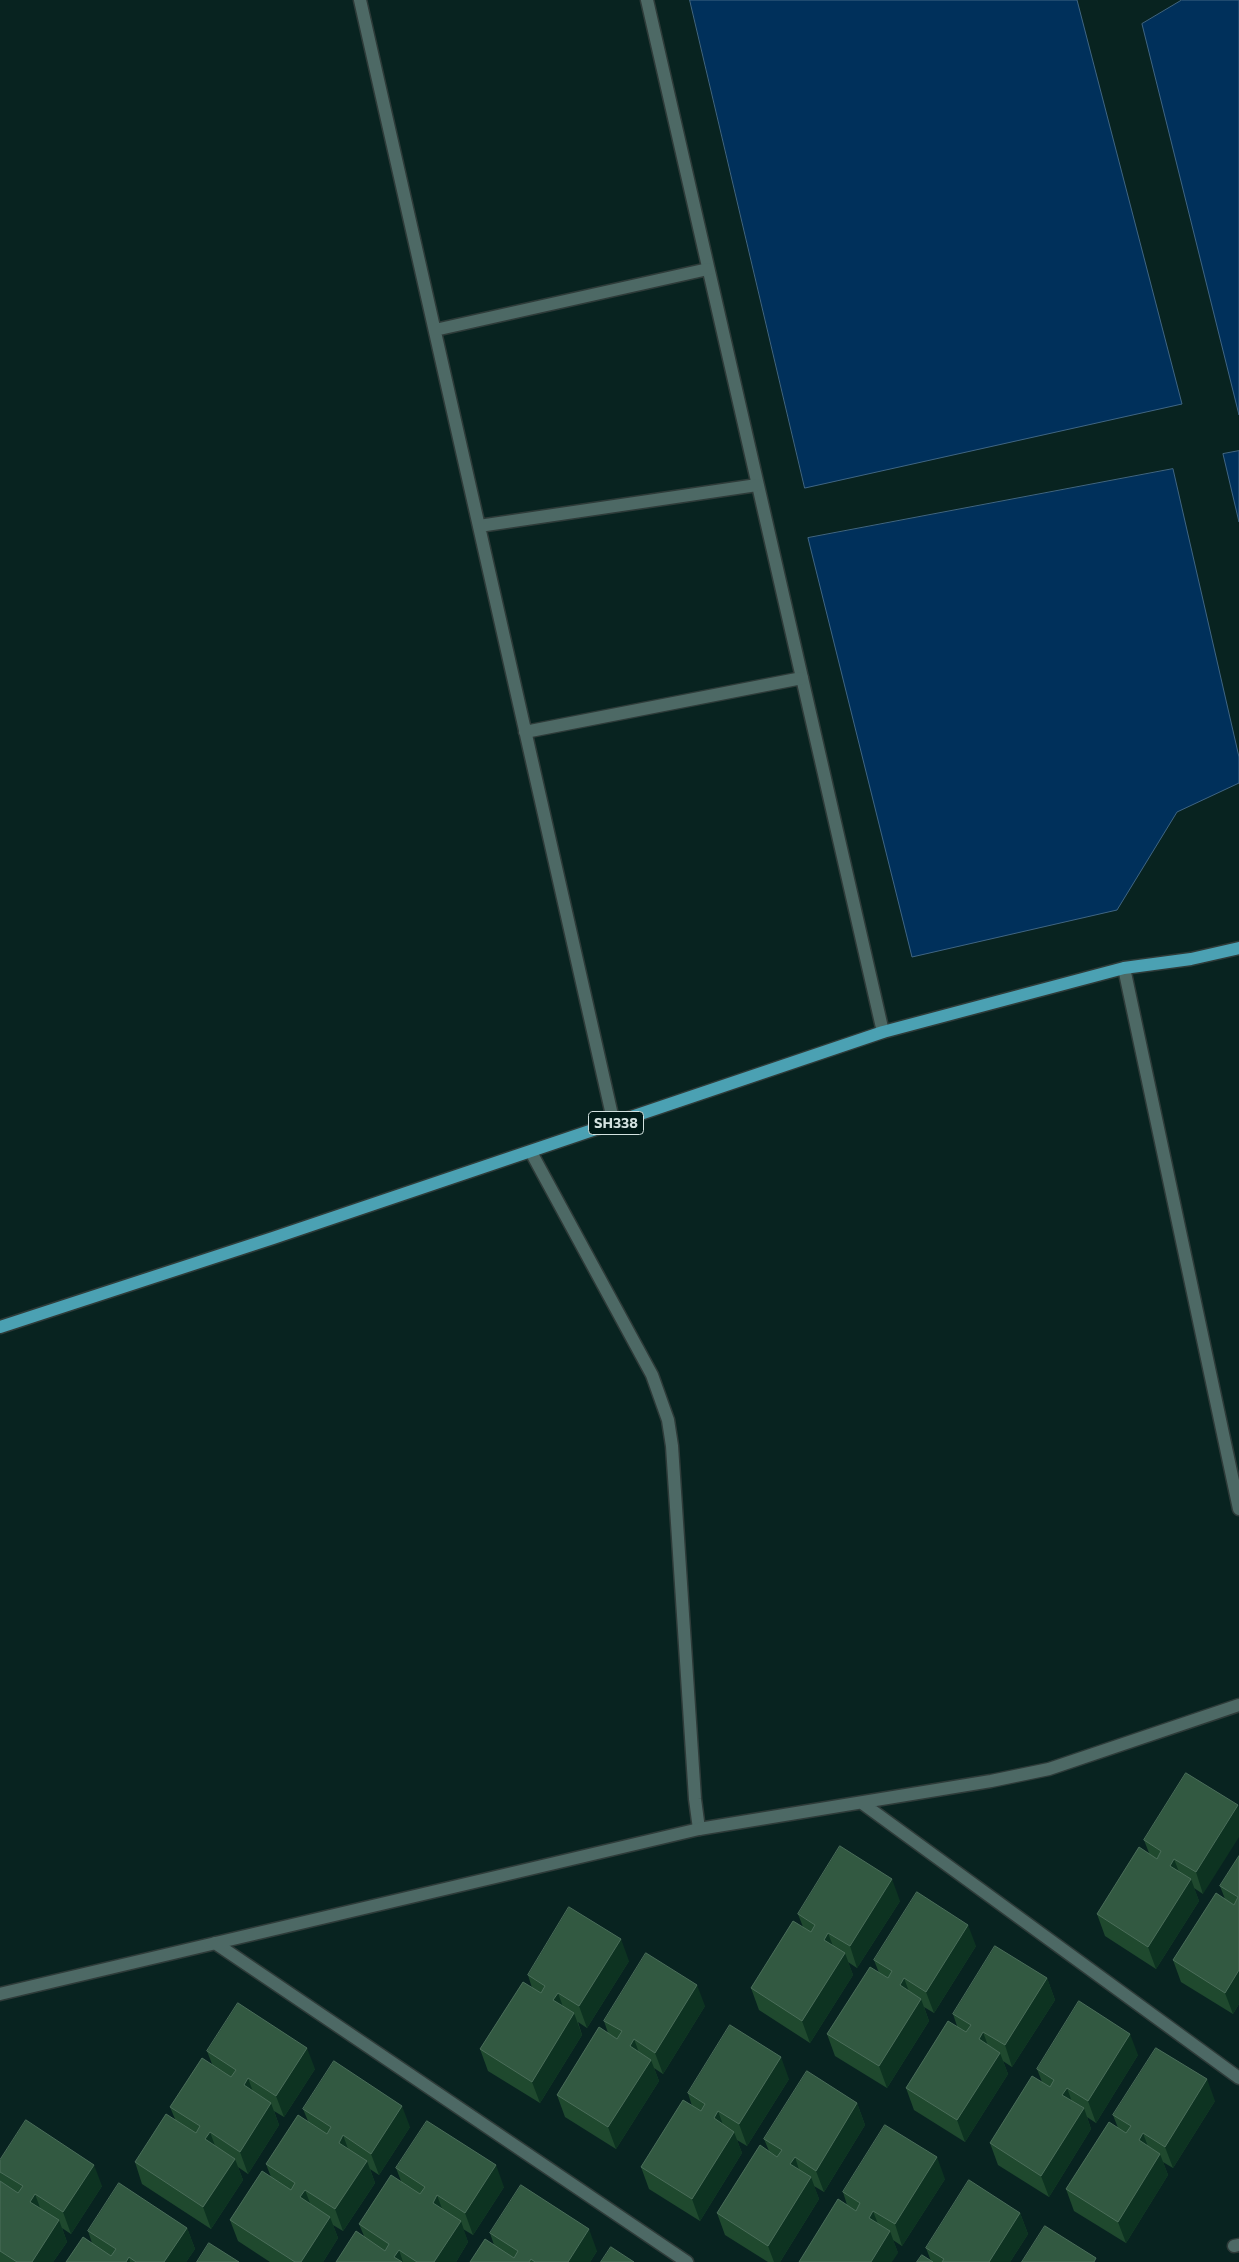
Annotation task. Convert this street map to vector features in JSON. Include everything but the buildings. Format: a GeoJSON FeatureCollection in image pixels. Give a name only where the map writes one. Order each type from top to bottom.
{"type":"FeatureCollection","features":[{"type":"Feature","properties":{"kind":"main road","name":"SH338"},"geometry":{"type":"LineString","coordinates":[[0,1327],[531,1152],[884,1032],[1124,968],[1191,959],[1239,948]]}},
{"type":"Feature","properties":{"kind":"street"},"geometry":{"type":"LineString","coordinates":[[360,0],[614,1124]]}},
{"type":"Feature","properties":{"kind":"street"},"geometry":{"type":"LineString","coordinates":[[647,0],[884,1032]]}},
{"type":"Feature","properties":{"kind":"street"},"geometry":{"type":"LineString","coordinates":[[435,330],[708,269]]}},
{"type":"Feature","properties":{"kind":"street"},"geometry":{"type":"LineString","coordinates":[[479,526],[758,485]]}},
{"type":"Feature","properties":{"kind":"street"},"geometry":{"type":"LineString","coordinates":[[525,732],[802,678]]}},
{"type":"Feature","properties":{"kind":"street"},"geometry":{"type":"LineString","coordinates":[[1124,968],[1239,1510]]}},
{"type":"Feature","properties":{"kind":"street"},"geometry":{"type":"LineString","coordinates":[[531,1152],[652,1375],[668,1420],[672,1446],[692,1757],[699,1829]]}},
{"type":"Feature","properties":{"kind":"street"},"geometry":{"type":"LineString","coordinates":[[0,1994],[699,1829],[862,1803],[1049,1769],[1239,1705]]}},
{"type":"Feature","properties":{"kind":"street"},"geometry":{"type":"LineString","coordinates":[[862,1803],[1239,2078]]}},
{"type":"Feature","properties":{"kind":"street"},"geometry":{"type":"LineString","coordinates":[[216,1943],[687,2262]]}},
{"type":"Feature","properties":{"kind":"water"},"geometry":{"type":"Polygon","coordinates":[[[690,0],[1077,0],[1182,404],[805,488],[690,0]]]}},
{"type":"Feature","properties":{"kind":"water"},"geometry":{"type":"Polygon","coordinates":[[[1182,0],[1239,0],[1239,415],[1142,24],[1182,0]]]}},
{"type":"Feature","properties":{"kind":"water"},"geometry":{"type":"Polygon","coordinates":[[[1239,451],[1239,522],[1223,454],[1239,451]]]}},
{"type":"Feature","properties":{"kind":"water"},"geometry":{"type":"Polygon","coordinates":[[[1173,469],[1239,757],[1239,783],[1177,812],[1117,910],[912,957],[808,538],[1173,469]]]}}]}
